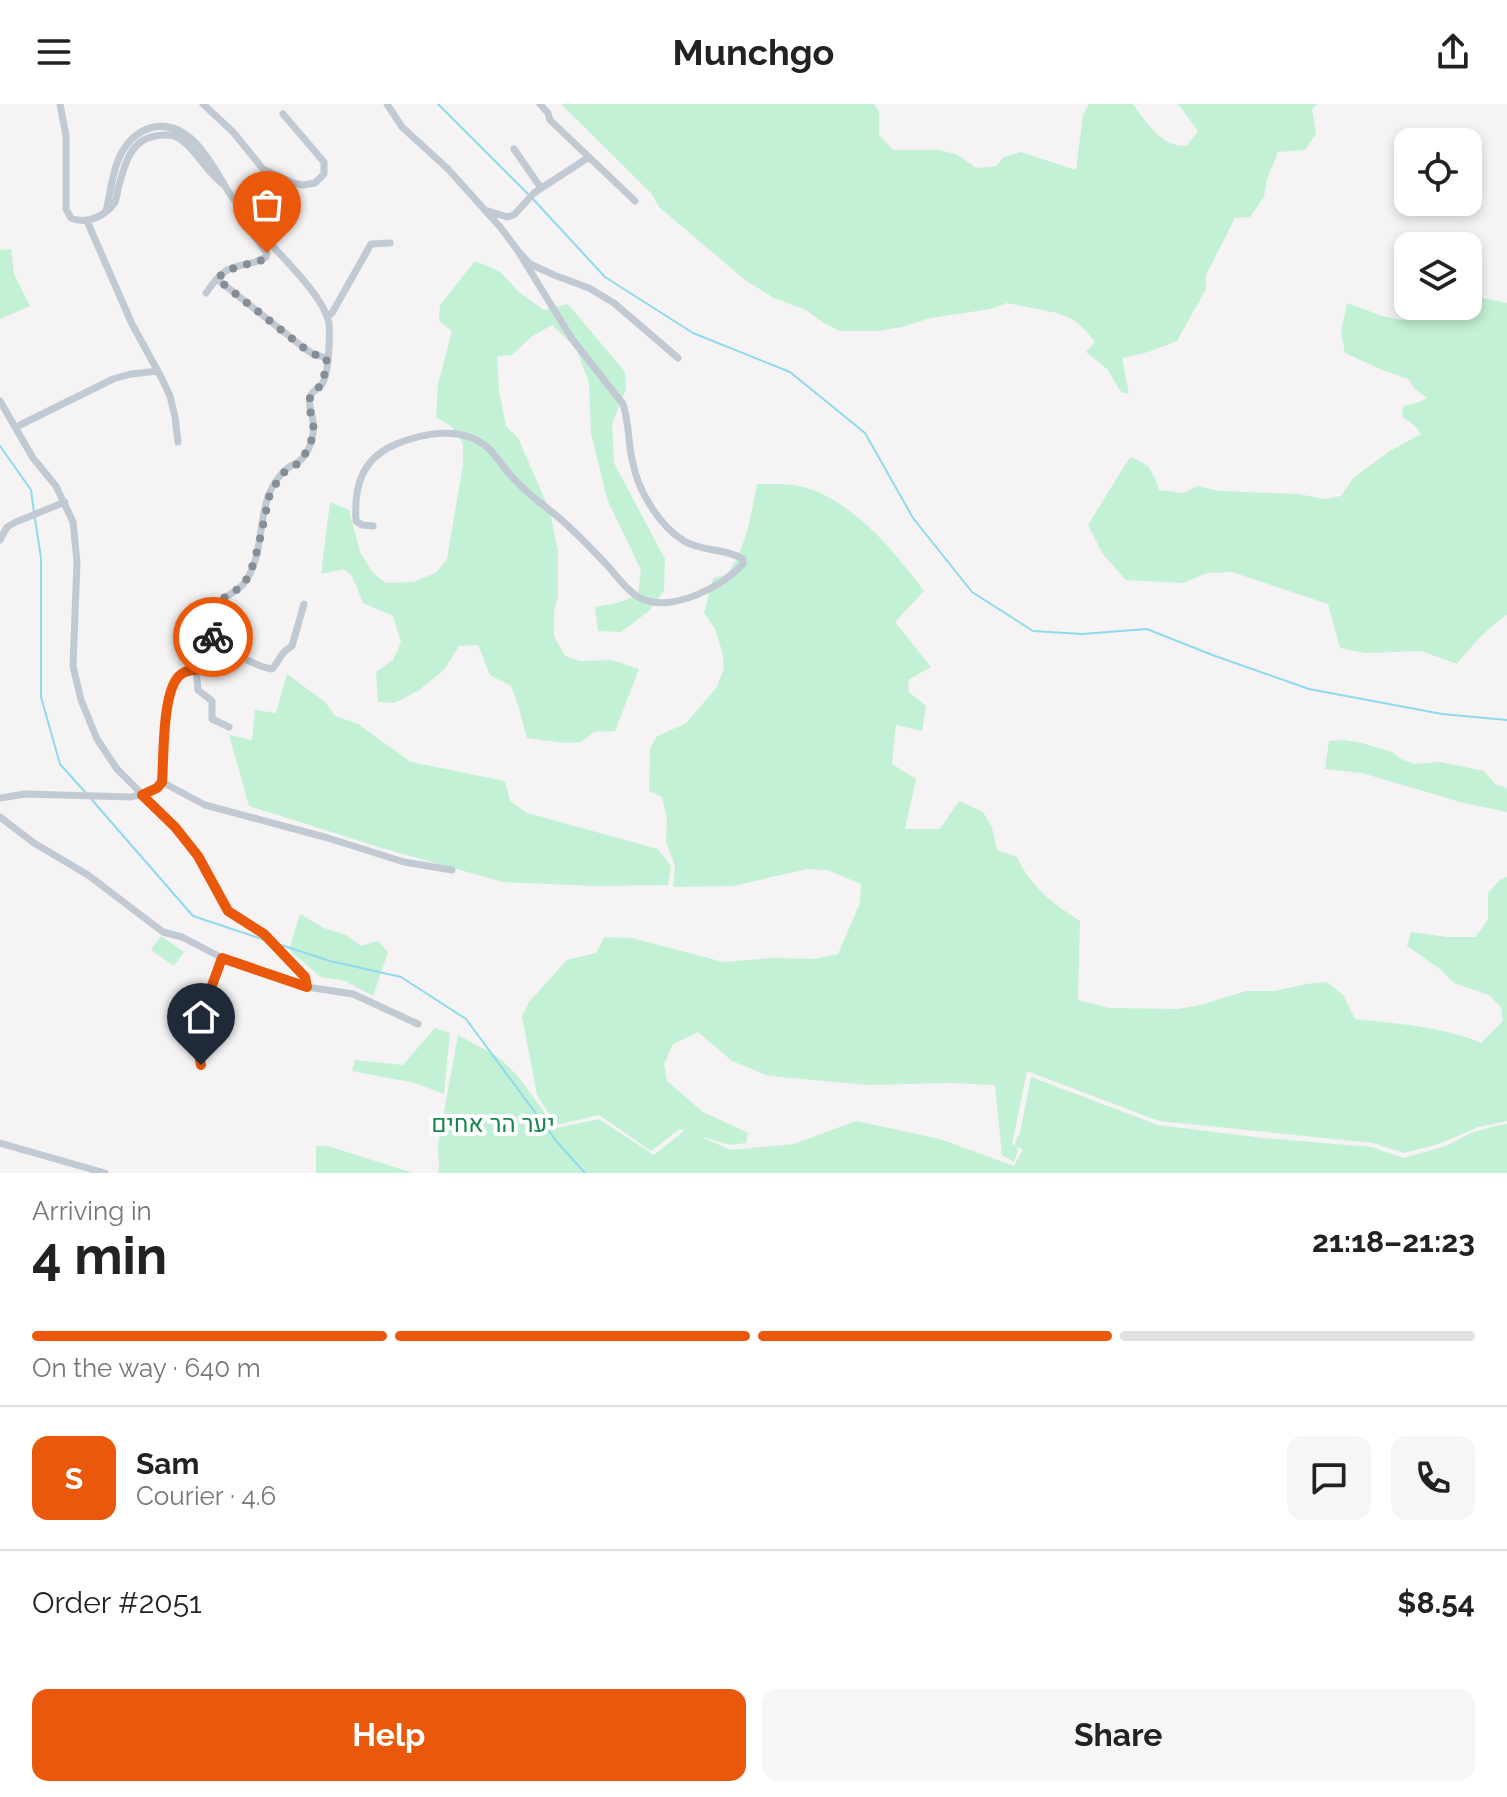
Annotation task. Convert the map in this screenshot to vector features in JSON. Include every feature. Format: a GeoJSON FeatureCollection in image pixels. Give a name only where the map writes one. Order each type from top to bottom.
{"type":"FeatureCollection","features":[{"type":"Feature","properties":{"kind":"street"},"geometry":{"type":"LineString","coordinates":[[60,104],[66,136],[66,209],[71,218],[87,221],[106,211],[115,201],[125,163],[132,150],[148,137],[175,137],[192,150],[213,177],[224,184],[274,250],[302,280],[327,317],[329,335],[323,383],[312,394],[309,405],[314,430],[310,446],[299,463],[283,473],[270,493],[251,571],[239,588],[217,604],[211,650]]}},
{"type":"Feature","properties":{"kind":"street"},"geometry":{"type":"LineString","coordinates":[[203,104],[234,133],[263,169],[293,183],[315,183],[324,174],[324,162],[283,114]]}},
{"type":"Feature","properties":{"kind":"street"},"geometry":{"type":"LineString","coordinates":[[373,526],[356,521],[355,506],[359,481],[375,456],[424,434],[451,434],[474,439],[486,446],[506,471],[576,533],[629,589],[646,601],[666,604],[683,600],[714,586],[743,564],[743,559],[736,555],[683,540],[648,502],[637,480],[623,404],[572,339],[501,228],[448,169],[402,127],[387,104]]}},
{"type":"Feature","properties":{"kind":"street"},"geometry":{"type":"LineString","coordinates":[[540,104],[550,120],[635,201]]}},
{"type":"Feature","properties":{"kind":"street"},"geometry":{"type":"LineString","coordinates":[[514,149],[541,188]]}},
{"type":"Feature","properties":{"kind":"street"},"geometry":{"type":"LineString","coordinates":[[485,210],[507,217],[514,215],[534,193],[589,157]]}},
{"type":"Feature","properties":{"kind":"street"},"geometry":{"type":"LineString","coordinates":[[206,293],[223,272],[266,257],[267,253],[245,223],[240,207]]}},
{"type":"Feature","properties":{"kind":"street"},"geometry":{"type":"LineString","coordinates":[[87,221],[132,324],[170,396],[178,442]]}},
{"type":"Feature","properties":{"kind":"street"},"geometry":{"type":"LineString","coordinates":[[327,317],[371,244],[390,243]]}},
{"type":"Feature","properties":{"kind":"street"},"geometry":{"type":"LineString","coordinates":[[518,251],[530,264],[589,288],[614,303],[678,358]]}},
{"type":"Feature","properties":{"kind":"street"},"geometry":{"type":"LineString","coordinates":[[217,279],[304,348],[327,358]]}},
{"type":"Feature","properties":{"kind":"street"},"geometry":{"type":"LineString","coordinates":[[16,427],[113,379],[158,371]]}},
{"type":"Feature","properties":{"kind":"street"},"geometry":{"type":"LineString","coordinates":[[0,401],[33,458],[56,486],[73,522],[77,562],[73,666],[81,700],[97,739],[117,769],[175,827],[198,856],[228,911],[264,934],[305,977],[307,987]]}},
{"type":"Feature","properties":{"kind":"street"},"geometry":{"type":"LineString","coordinates":[[0,540],[7,527],[65,502]]}},
{"type":"Feature","properties":{"kind":"street"},"geometry":{"type":"LineString","coordinates":[[229,727],[212,719],[212,701],[198,690],[198,660],[216,648],[272,669],[282,652],[292,646],[304,604]]}},
{"type":"Feature","properties":{"kind":"street"},"geometry":{"type":"LineString","coordinates":[[0,798],[25,794],[131,797],[157,788],[162,782],[170,693],[177,678],[186,671],[196,670]]}},
{"type":"Feature","properties":{"kind":"street"},"geometry":{"type":"LineString","coordinates":[[162,782],[205,805],[404,862],[452,870]]}},
{"type":"Feature","properties":{"kind":"street"},"geometry":{"type":"LineString","coordinates":[[0,817],[34,843],[88,875],[163,932],[182,937],[222,958],[307,987],[353,994],[418,1024]]}},
{"type":"Feature","properties":{"kind":"street"},"geometry":{"type":"LineString","coordinates":[[201,1065],[195,1032],[222,958]]}},
{"type":"Feature","properties":{"kind":"street"},"geometry":{"type":"LineString","coordinates":[[0,1143],[105,1173]]}},
{"type":"Feature","properties":{"kind":"green space"},"geometry":{"type":"Polygon","coordinates":[[[561,104],[874,104],[879,112],[879,135],[893,150],[938,150],[956,154],[977,168],[996,166],[1004,157],[1021,152],[1076,170],[1083,115],[1089,104],[1133,104],[1161,137],[1173,144],[1187,146],[1198,131],[1178,104],[1317,104],[1312,109],[1316,134],[1305,150],[1278,152],[1267,179],[1264,197],[1250,217],[1235,218],[1206,275],[1206,289],[1177,341],[1122,358],[1129,394],[1121,392],[1107,369],[1086,352],[1095,342],[1085,330],[1074,320],[1057,313],[1007,303],[991,309],[930,318],[902,327],[840,331],[806,310],[774,298],[745,280],[659,207],[651,193],[561,104]]]}},
{"type":"Feature","properties":{"kind":"green space"},"geometry":{"type":"Polygon","coordinates":[[[11,249],[14,274],[30,306],[0,319],[0,250],[11,249]]]}},
{"type":"Feature","properties":{"kind":"green space"},"geometry":{"type":"Polygon","coordinates":[[[475,261],[499,271],[520,293],[544,310],[568,304],[625,372],[626,389],[612,424],[614,463],[665,559],[664,590],[649,611],[621,632],[598,631],[595,607],[638,595],[641,570],[607,499],[591,433],[589,383],[576,348],[552,325],[531,337],[512,355],[497,356],[506,426],[518,438],[550,511],[558,552],[554,636],[565,656],[580,661],[612,660],[639,669],[615,731],[594,732],[581,742],[527,738],[511,686],[490,675],[478,645],[459,646],[444,670],[418,691],[394,703],[378,702],[376,672],[393,660],[401,642],[393,616],[363,603],[352,576],[344,569],[321,574],[330,502],[349,510],[360,552],[373,573],[386,583],[414,582],[437,572],[447,559],[463,465],[463,444],[452,427],[436,417],[438,384],[452,331],[439,321],[440,305],[475,261]]]}},
{"type":"Feature","properties":{"kind":"green space"},"geometry":{"type":"Polygon","coordinates":[[[1482,298],[1507,303],[1507,615],[1480,637],[1457,664],[1421,651],[1365,653],[1340,648],[1328,604],[1232,572],[1207,573],[1183,583],[1126,580],[1102,553],[1088,525],[1130,457],[1150,469],[1159,490],[1183,493],[1198,486],[1219,491],[1298,494],[1324,499],[1341,496],[1354,477],[1390,451],[1421,434],[1402,416],[1403,406],[1427,398],[1408,379],[1345,353],[1341,332],[1347,303],[1394,320],[1482,320],[1482,298]]]}},
{"type":"Feature","properties":{"kind":"green space"},"geometry":{"type":"Polygon","coordinates":[[[757,484],[801,486],[842,506],[873,530],[924,591],[895,622],[931,667],[908,680],[909,692],[926,706],[922,731],[896,725],[892,764],[916,779],[905,829],[940,829],[959,801],[983,812],[992,828],[997,850],[1017,857],[1029,878],[1044,894],[1080,921],[1078,1000],[1109,1008],[1177,1009],[1246,991],[1274,991],[1327,982],[1343,995],[1355,1019],[1435,1029],[1481,1043],[1503,1021],[1501,1007],[1489,995],[1454,983],[1407,946],[1411,932],[1476,937],[1488,919],[1488,893],[1507,877],[1507,1121],[1478,1127],[1439,1144],[1404,1153],[1373,1143],[1159,1121],[1027,1071],[1014,1146],[1021,1129],[1031,1077],[1158,1125],[1372,1147],[1403,1158],[1446,1146],[1471,1133],[1507,1124],[1507,1173],[438,1173],[438,1145],[458,1035],[498,1057],[517,1075],[556,1128],[599,1119],[654,1155],[684,1131],[680,1129],[651,1151],[599,1115],[556,1125],[537,1095],[522,1016],[529,1002],[567,960],[596,953],[604,937],[632,938],[723,962],[814,959],[838,954],[860,903],[861,884],[827,870],[807,869],[733,886],[673,887],[675,866],[666,842],[667,820],[662,797],[649,791],[650,749],[656,737],[686,723],[717,687],[724,668],[715,629],[704,613],[713,578],[726,575],[738,555],[747,532],[757,484]],[[698,1032],[673,1044],[664,1064],[667,1081],[703,1112],[748,1133],[746,1143],[730,1145],[699,1136],[731,1150],[794,1144],[856,1121],[940,1139],[1014,1166],[1023,1149],[1016,1147],[1014,1162],[1002,1155],[995,1085],[868,1085],[769,1076],[732,1061],[698,1032]]]}},
{"type":"Feature","properties":{"kind":"green space"},"geometry":{"type":"Polygon","coordinates":[[[287,674],[325,702],[335,716],[358,724],[411,762],[505,781],[510,801],[527,813],[658,849],[671,866],[668,885],[503,882],[249,806],[229,735],[252,740],[255,710],[276,713],[287,674]]]}},
{"type":"Feature","properties":{"kind":"green space"},"geometry":{"type":"Polygon","coordinates":[[[1343,740],[1392,752],[1415,764],[1440,762],[1484,771],[1495,784],[1507,788],[1507,812],[1464,803],[1362,773],[1325,769],[1329,741],[1343,740]]]}},
{"type":"Feature","properties":{"kind":"green space"},"geometry":{"type":"Polygon","coordinates":[[[300,914],[324,928],[346,935],[361,946],[378,941],[388,952],[373,996],[345,981],[321,977],[289,950],[300,914]]]}},
{"type":"Feature","properties":{"kind":"green space"},"geometry":{"type":"Polygon","coordinates":[[[161,936],[184,952],[174,966],[151,950],[161,936]]]}},
{"type":"Feature","properties":{"kind":"green space"},"geometry":{"type":"Polygon","coordinates":[[[435,1028],[450,1033],[444,1094],[415,1083],[352,1071],[355,1060],[403,1065],[435,1028]]]}},
{"type":"Feature","properties":{"kind":"green space","name":"יער הר אחים"},"geometry":{"type":"Polygon","coordinates":[[[316,1146],[328,1146],[413,1173],[316,1173],[316,1146]]]}},
{"type":"Feature","properties":{"kind":"waterway"},"geometry":{"type":"LineString","coordinates":[[438,104],[529,195]]}},
{"type":"Feature","properties":{"kind":"waterway"},"geometry":{"type":"LineString","coordinates":[[533,199],[605,277],[693,333],[790,372],[865,433],[913,518],[972,592],[1033,631],[1082,634],[1147,629],[1309,689],[1442,714],[1507,720]]}},
{"type":"Feature","properties":{"kind":"waterway"},"geometry":{"type":"LineString","coordinates":[[0,446],[31,490],[34,512]]}},
{"type":"Feature","properties":{"kind":"waterway"},"geometry":{"type":"LineString","coordinates":[[35,519],[41,558],[41,697],[60,764],[85,792]]}},
{"type":"Feature","properties":{"kind":"waterway"},"geometry":{"type":"LineString","coordinates":[[92,800],[193,916],[265,940]]}},
{"type":"Feature","properties":{"kind":"waterway"},"geometry":{"type":"LineString","coordinates":[[278,944],[330,961],[401,977],[466,1019],[557,1142],[585,1173]]}},
{"type":"Feature","properties":{"kind":"way so far"},"geometry":{"type":"LineString","coordinates":[[213,637],[217,604],[239,588],[251,571],[266,504],[276,481],[299,463],[310,446],[314,430],[310,398],[323,383],[325,375],[327,358],[304,348],[217,279],[231,268],[262,260],[267,253]]}},
{"type":"Feature","properties":{"kind":"route"},"geometry":{"type":"LineString","coordinates":[[201,1065],[195,1032],[222,958],[307,987],[305,977],[264,934],[228,911],[198,856],[175,827],[142,795],[162,782],[170,693],[177,678],[186,671],[196,670],[198,660],[211,650],[213,637]]}}]}
